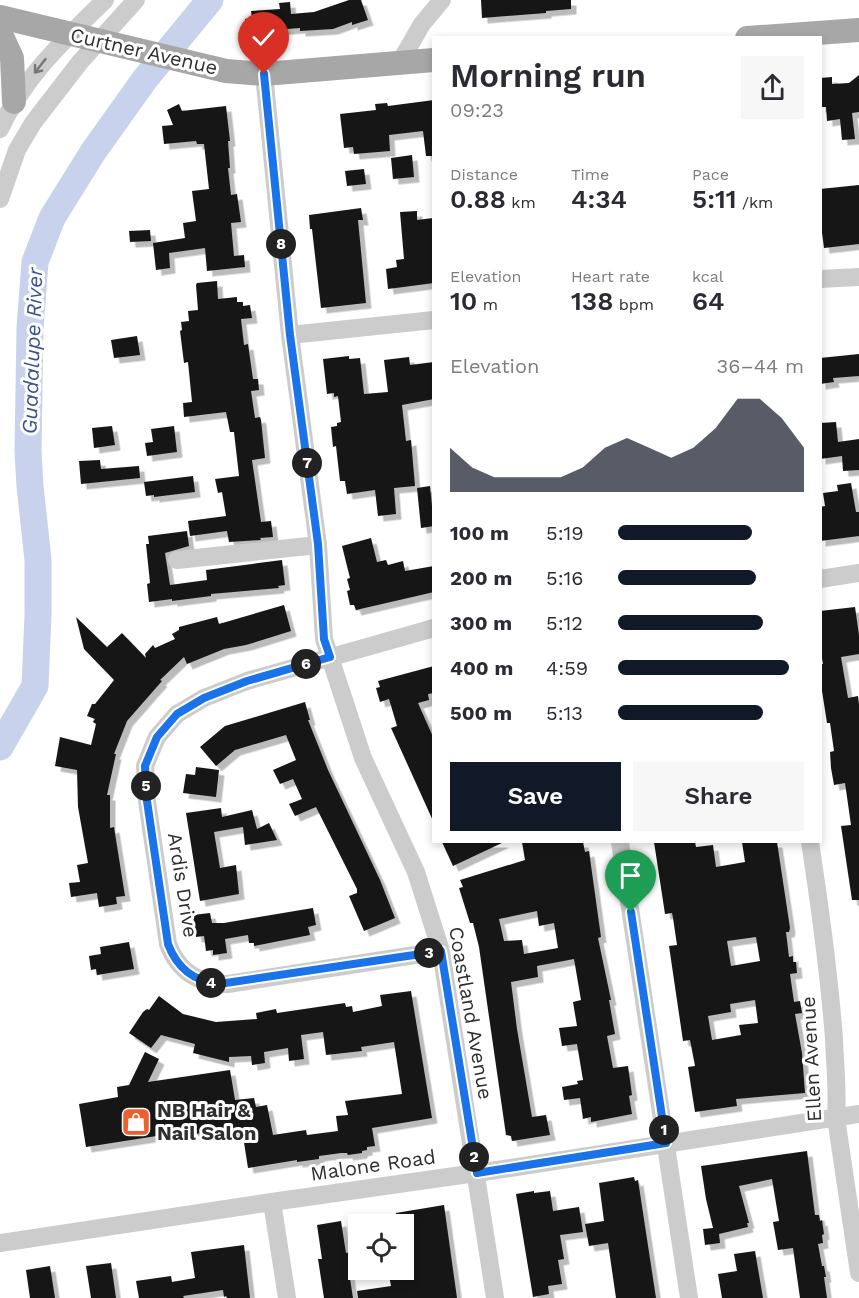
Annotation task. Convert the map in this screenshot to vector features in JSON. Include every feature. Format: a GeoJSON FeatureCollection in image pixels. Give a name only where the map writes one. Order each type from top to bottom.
{"type":"FeatureCollection","features":[{"type":"Feature","properties":{"kind":"main road","name":"Curtner Avenue"},"geometry":{"type":"LineString","coordinates":[[0,17],[226,71],[264,74],[432,60]]}},
{"type":"Feature","properties":{"kind":"main road"},"geometry":{"type":"LineString","coordinates":[[775,36],[859,30]]}},
{"type":"Feature","properties":{"kind":"main road"},"geometry":{"type":"LineString","coordinates":[[0,32],[12,58],[14,102]]}},
{"type":"Feature","properties":{"kind":"street"},"geometry":{"type":"LineString","coordinates":[[0,129],[14,102],[48,56],[105,0]]}},
{"type":"Feature","properties":{"kind":"street"},"geometry":{"type":"LineString","coordinates":[[0,199],[12,161],[33,123],[80,62],[136,0]]}},
{"type":"Feature","properties":{"kind":"street"},"geometry":{"type":"LineString","coordinates":[[400,62],[422,24],[442,0]]}},
{"type":"Feature","properties":{"kind":"street","name":"Coastland Avenue"},"geometry":{"type":"LineString","coordinates":[[264,74],[290,335],[318,544],[324,639],[363,758],[416,872],[441,951],[495,1298]]}},
{"type":"Feature","properties":{"kind":"street"},"geometry":{"type":"LineString","coordinates":[[822,279],[859,277]]}},
{"type":"Feature","properties":{"kind":"street"},"geometry":{"type":"LineString","coordinates":[[290,335],[432,320]]}},
{"type":"Feature","properties":{"kind":"street"},"geometry":{"type":"LineString","coordinates":[[177,560],[318,544]]}},
{"type":"Feature","properties":{"kind":"street"},"geometry":{"type":"LineString","coordinates":[[822,579],[859,573]]}},
{"type":"Feature","properties":{"kind":"street","name":"Ardis Drive"},"geometry":{"type":"LineString","coordinates":[[432,629],[247,681],[204,698],[177,714],[157,737],[145,766],[147,801],[168,944],[183,969],[191,975],[208,983],[219,984],[441,951]]}},
{"type":"Feature","properties":{"kind":"street"},"geometry":{"type":"LineString","coordinates":[[621,843],[689,1298]]}},
{"type":"Feature","properties":{"kind":"street","name":"Ellen Avenue"},"geometry":{"type":"LineString","coordinates":[[810,843],[823,930],[832,1020],[838,1098],[836,1118],[859,1273]]}},
{"type":"Feature","properties":{"kind":"street","name":"Malone Road"},"geometry":{"type":"LineString","coordinates":[[0,1243],[859,1114]]}},
{"type":"Feature","properties":{"kind":"street"},"geometry":{"type":"LineString","coordinates":[[272,1202],[287,1298]]}},
{"type":"Feature","properties":{"kind":"building"},"geometry":{"type":"Polygon","coordinates":[[[349,0],[361,0],[368,20],[352,25],[352,22],[333,29],[300,31],[300,28],[261,31],[261,33],[247,35],[245,19],[252,18],[251,11],[280,9],[279,3],[290,2],[291,14],[314,12],[349,0]]]}},
{"type":"Feature","properties":{"kind":"building"},"geometry":{"type":"Polygon","coordinates":[[[481,0],[571,0],[571,9],[482,18],[481,0]]]}},
{"type":"Feature","properties":{"kind":"building"},"geometry":{"type":"Polygon","coordinates":[[[859,75],[859,112],[852,113],[855,139],[842,140],[840,119],[827,121],[826,107],[822,107],[822,78],[832,77],[832,84],[849,83],[859,75]]]}},
{"type":"Feature","properties":{"kind":"building"},"geometry":{"type":"Polygon","coordinates":[[[432,100],[432,156],[426,156],[423,131],[389,135],[390,151],[354,154],[353,147],[344,148],[340,114],[376,110],[375,104],[387,103],[388,106],[432,100]]]}},
{"type":"Feature","properties":{"kind":"building"},"geometry":{"type":"Polygon","coordinates":[[[179,104],[182,111],[226,106],[230,141],[228,141],[230,168],[228,168],[231,195],[237,194],[241,222],[231,223],[234,256],[244,255],[245,267],[207,271],[205,248],[169,253],[170,268],[156,270],[153,243],[185,238],[183,223],[196,221],[192,191],[209,189],[204,144],[197,144],[196,141],[164,144],[162,126],[173,125],[167,110],[179,104]]]}},
{"type":"Feature","properties":{"kind":"building"},"geometry":{"type":"Polygon","coordinates":[[[412,155],[414,177],[393,179],[391,158],[412,155]]]}},
{"type":"Feature","properties":{"kind":"building"},"geometry":{"type":"Polygon","coordinates":[[[364,169],[366,184],[347,186],[345,171],[364,169]]]}},
{"type":"Feature","properties":{"kind":"building"},"geometry":{"type":"Polygon","coordinates":[[[859,185],[859,244],[824,248],[822,189],[859,185]]]}},
{"type":"Feature","properties":{"kind":"building"},"geometry":{"type":"Polygon","coordinates":[[[361,208],[363,220],[358,220],[366,303],[321,308],[309,215],[361,208]]]}},
{"type":"Feature","properties":{"kind":"building"},"geometry":{"type":"Polygon","coordinates":[[[417,211],[417,220],[432,218],[432,283],[388,289],[386,269],[397,267],[396,260],[404,259],[400,212],[417,211]]]}},
{"type":"Feature","properties":{"kind":"building"},"geometry":{"type":"Polygon","coordinates":[[[150,230],[151,241],[130,242],[129,231],[150,230]]]}},
{"type":"Feature","properties":{"kind":"building"},"geometry":{"type":"Polygon","coordinates":[[[217,281],[218,299],[237,297],[237,302],[243,302],[243,306],[250,305],[252,318],[241,319],[244,345],[248,344],[253,379],[258,379],[259,390],[251,391],[255,418],[260,417],[261,420],[265,458],[252,460],[261,522],[271,521],[273,537],[260,538],[261,540],[229,542],[227,531],[190,536],[188,521],[226,516],[222,492],[218,493],[215,479],[239,476],[234,432],[230,432],[226,412],[184,417],[183,403],[192,402],[188,362],[184,363],[181,322],[189,321],[188,311],[198,310],[197,283],[217,281]]]}},
{"type":"Feature","properties":{"kind":"building"},"geometry":{"type":"Polygon","coordinates":[[[137,336],[140,355],[114,358],[111,340],[137,336]]]}},
{"type":"Feature","properties":{"kind":"building"},"geometry":{"type":"Polygon","coordinates":[[[859,354],[859,376],[833,378],[834,382],[822,384],[822,358],[859,354]]]}},
{"type":"Feature","properties":{"kind":"building"},"geometry":{"type":"Polygon","coordinates":[[[349,356],[349,359],[360,358],[364,394],[388,392],[384,360],[409,357],[410,365],[432,362],[432,399],[402,405],[406,441],[411,440],[415,486],[394,488],[396,514],[378,516],[375,490],[347,494],[345,481],[340,481],[336,446],[333,447],[331,427],[341,422],[338,396],[334,397],[334,393],[327,394],[323,359],[349,356]]]}},
{"type":"Feature","properties":{"kind":"building"},"geometry":{"type":"Polygon","coordinates":[[[836,422],[838,442],[859,439],[859,470],[843,471],[842,456],[822,459],[822,423],[836,422]]]}},
{"type":"Feature","properties":{"kind":"building"},"geometry":{"type":"Polygon","coordinates":[[[112,426],[115,445],[94,448],[92,428],[112,426]]]}},
{"type":"Feature","properties":{"kind":"building"},"geometry":{"type":"Polygon","coordinates":[[[174,426],[177,452],[147,456],[145,443],[153,442],[151,429],[174,426]]]}},
{"type":"Feature","properties":{"kind":"building"},"geometry":{"type":"Polygon","coordinates":[[[100,460],[101,469],[139,466],[140,478],[81,484],[79,461],[100,460]]]}},
{"type":"Feature","properties":{"kind":"building"},"geometry":{"type":"Polygon","coordinates":[[[193,476],[195,492],[146,496],[144,482],[193,476]]]}},
{"type":"Feature","properties":{"kind":"building"},"geometry":{"type":"Polygon","coordinates":[[[851,483],[856,512],[859,512],[859,536],[822,541],[822,507],[825,506],[823,493],[838,491],[837,485],[851,483]]]}},
{"type":"Feature","properties":{"kind":"building"},"geometry":{"type":"Polygon","coordinates":[[[430,486],[432,526],[421,528],[417,488],[430,486]]]}},
{"type":"Feature","properties":{"kind":"building"},"geometry":{"type":"Polygon","coordinates":[[[187,531],[189,546],[165,553],[170,585],[207,580],[206,570],[282,560],[285,585],[278,586],[279,588],[149,602],[147,584],[150,583],[146,544],[149,544],[148,536],[187,531]]]}},
{"type":"Feature","properties":{"kind":"building"},"geometry":{"type":"Polygon","coordinates":[[[371,538],[377,562],[386,560],[388,565],[403,561],[405,571],[432,566],[432,592],[356,610],[354,605],[350,605],[347,579],[350,578],[342,546],[371,538]]]}},
{"type":"Feature","properties":{"kind":"building"},"geometry":{"type":"Polygon","coordinates":[[[284,605],[291,631],[246,645],[224,649],[187,664],[184,657],[160,680],[162,681],[127,721],[114,754],[116,754],[107,795],[110,795],[110,828],[114,827],[125,896],[116,897],[117,904],[99,907],[97,893],[71,897],[69,883],[80,882],[77,865],[88,863],[78,807],[77,770],[55,766],[60,737],[91,745],[96,724],[93,722],[95,719],[87,716],[92,704],[95,704],[114,680],[84,649],[76,617],[107,647],[122,633],[146,658],[145,654],[153,645],[155,648],[175,639],[172,634],[179,630],[179,627],[217,617],[219,624],[284,605]]]}},
{"type":"Feature","properties":{"kind":"building"},"geometry":{"type":"Polygon","coordinates":[[[855,607],[859,635],[859,654],[841,657],[848,698],[858,696],[859,704],[859,900],[852,900],[841,826],[851,825],[845,783],[834,785],[831,768],[830,752],[834,751],[822,691],[822,611],[855,607]]]}},
{"type":"Feature","properties":{"kind":"building"},"geometry":{"type":"Polygon","coordinates":[[[432,667],[432,693],[428,694],[429,700],[418,703],[432,734],[432,819],[391,728],[397,726],[389,699],[380,702],[376,688],[380,687],[378,681],[432,667]]]}},
{"type":"Feature","properties":{"kind":"building"},"geometry":{"type":"Polygon","coordinates":[[[305,702],[310,720],[308,720],[328,770],[380,880],[395,918],[364,931],[349,896],[357,893],[357,889],[316,807],[295,816],[289,804],[302,799],[293,779],[280,784],[273,770],[296,760],[286,735],[235,750],[216,766],[200,747],[225,726],[305,702]]]}},
{"type":"Feature","properties":{"kind":"building"},"geometry":{"type":"Polygon","coordinates":[[[196,767],[219,770],[216,797],[183,793],[186,774],[195,775],[196,767]]]}},
{"type":"Feature","properties":{"kind":"building"},"geometry":{"type":"Polygon","coordinates":[[[221,808],[222,817],[252,810],[257,829],[269,823],[277,840],[245,845],[243,827],[214,832],[220,868],[236,865],[239,894],[200,901],[186,813],[221,808]]]}},
{"type":"Feature","properties":{"kind":"building"},"geometry":{"type":"Polygon","coordinates":[[[442,843],[502,843],[453,866],[442,843]]]}},
{"type":"Feature","properties":{"kind":"building"},"geometry":{"type":"Polygon","coordinates":[[[522,843],[583,843],[585,852],[589,851],[601,937],[598,938],[611,1000],[609,1000],[615,1034],[607,1036],[613,1068],[628,1066],[632,1114],[591,1122],[591,1117],[583,1119],[580,1098],[564,1100],[562,1087],[578,1084],[577,1081],[583,1080],[577,1044],[562,1046],[559,1028],[577,1026],[573,1002],[581,1000],[574,959],[537,966],[538,977],[511,982],[532,1117],[546,1115],[550,1135],[512,1141],[511,1136],[506,1135],[479,947],[473,923],[470,923],[459,888],[463,887],[460,880],[525,860],[522,843]],[[537,911],[499,919],[504,941],[522,940],[524,954],[558,948],[554,923],[539,926],[537,911]]]}},
{"type":"Feature","properties":{"kind":"building"},"geometry":{"type":"Polygon","coordinates":[[[654,843],[695,843],[696,847],[713,845],[716,867],[745,862],[742,843],[777,843],[790,928],[789,932],[786,932],[789,957],[793,956],[793,962],[796,962],[797,973],[790,974],[794,1002],[800,1001],[802,1013],[795,1014],[802,1053],[805,1093],[736,1099],[737,1106],[695,1112],[688,1067],[695,1066],[690,1040],[683,1041],[669,946],[677,945],[672,913],[665,914],[654,843]],[[756,937],[727,941],[731,966],[760,961],[756,937]],[[755,1000],[730,1004],[731,1012],[708,1016],[712,1040],[741,1035],[739,1025],[758,1023],[755,1000]]]}},
{"type":"Feature","properties":{"kind":"building"},"geometry":{"type":"Polygon","coordinates":[[[313,908],[316,925],[308,927],[310,935],[254,946],[254,943],[249,943],[248,935],[225,939],[227,953],[213,955],[213,950],[206,951],[204,936],[196,937],[193,915],[210,913],[212,923],[224,923],[313,908]]]}},
{"type":"Feature","properties":{"kind":"building"},"geometry":{"type":"Polygon","coordinates":[[[129,942],[134,969],[97,975],[96,969],[91,970],[89,956],[101,954],[100,947],[129,942]]]}},
{"type":"Feature","properties":{"kind":"building"},"geometry":{"type":"Polygon","coordinates":[[[411,991],[432,1118],[372,1128],[375,1146],[367,1147],[367,1150],[362,1153],[348,1155],[341,1153],[319,1156],[319,1159],[248,1168],[243,1136],[230,1135],[231,1128],[183,1136],[182,1132],[86,1147],[79,1104],[118,1097],[117,1087],[129,1085],[145,1052],[159,1059],[148,1082],[230,1070],[235,1100],[254,1098],[256,1107],[267,1105],[273,1135],[306,1130],[307,1135],[338,1131],[336,1116],[348,1115],[345,1101],[402,1094],[394,1042],[361,1047],[362,1051],[326,1055],[323,1032],[301,1035],[304,1059],[289,1061],[288,1048],[264,1052],[265,1063],[252,1065],[251,1056],[229,1057],[229,1062],[193,1053],[195,1044],[161,1035],[151,1048],[129,1033],[143,1012],[149,1010],[159,996],[183,1014],[216,1022],[257,1019],[256,1013],[276,1009],[277,1013],[345,1003],[346,1007],[352,1006],[353,1012],[382,1006],[380,995],[411,991]]]}},
{"type":"Feature","properties":{"kind":"building"},"geometry":{"type":"Polygon","coordinates":[[[807,1151],[815,1215],[819,1215],[820,1221],[822,1220],[824,1234],[822,1235],[823,1243],[818,1244],[826,1277],[824,1277],[827,1298],[800,1298],[793,1248],[778,1250],[773,1222],[779,1221],[772,1179],[739,1186],[749,1223],[747,1223],[748,1227],[719,1234],[720,1243],[705,1245],[703,1229],[713,1228],[701,1166],[807,1151]]]}},
{"type":"Feature","properties":{"kind":"building"},"geometry":{"type":"Polygon","coordinates":[[[634,1177],[635,1181],[638,1180],[656,1298],[616,1298],[608,1243],[589,1246],[585,1224],[604,1221],[599,1183],[634,1177]]]}},
{"type":"Feature","properties":{"kind":"building"},"geometry":{"type":"Polygon","coordinates":[[[534,1191],[534,1193],[550,1191],[553,1211],[579,1207],[583,1232],[560,1235],[564,1259],[558,1260],[562,1284],[548,1286],[549,1294],[533,1297],[516,1194],[534,1191]]]}},
{"type":"Feature","properties":{"kind":"building"},"geometry":{"type":"Polygon","coordinates":[[[444,1205],[457,1298],[358,1298],[357,1291],[391,1286],[390,1280],[414,1280],[414,1214],[396,1213],[444,1205]]]}},
{"type":"Feature","properties":{"kind":"building"},"geometry":{"type":"Polygon","coordinates":[[[341,1221],[346,1253],[348,1253],[348,1280],[350,1280],[353,1298],[324,1298],[318,1259],[322,1259],[317,1225],[341,1221]]]}},
{"type":"Feature","properties":{"kind":"building"},"geometry":{"type":"Polygon","coordinates":[[[244,1245],[250,1298],[227,1298],[224,1297],[223,1290],[183,1296],[184,1298],[139,1298],[136,1281],[171,1276],[172,1282],[195,1278],[191,1252],[244,1245]]]}},
{"type":"Feature","properties":{"kind":"building"},"geometry":{"type":"Polygon","coordinates":[[[755,1251],[763,1298],[722,1298],[718,1274],[737,1271],[734,1254],[755,1251]]]}},
{"type":"Feature","properties":{"kind":"building"},"geometry":{"type":"Polygon","coordinates":[[[111,1263],[116,1298],[91,1298],[86,1266],[111,1263]]]}},
{"type":"Feature","properties":{"kind":"building"},"geometry":{"type":"Polygon","coordinates":[[[50,1266],[55,1298],[30,1298],[26,1270],[50,1266]]]}},
{"type":"Feature","properties":{"kind":"waterway","name":"Guadalupe River"},"geometry":{"type":"LineString","coordinates":[[0,747],[35,686],[38,560],[28,451],[30,328],[35,262],[52,218],[93,152],[145,79],[210,0]]}},
{"type":"Feature","properties":{"kind":"place","name":"NB Hair & Nail Salon"},"geometry":{"type":"Point","coordinates":[136,1122]}},
{"type":"Feature","properties":{"kind":"route"},"geometry":{"type":"LineString","coordinates":[[264,74],[290,335],[318,544],[324,639],[330,657],[247,681],[204,698],[177,714],[157,737],[145,766],[147,801],[168,944],[176,961],[183,969],[199,980],[219,984],[441,951],[477,1173],[666,1143],[631,912]]}}]}
